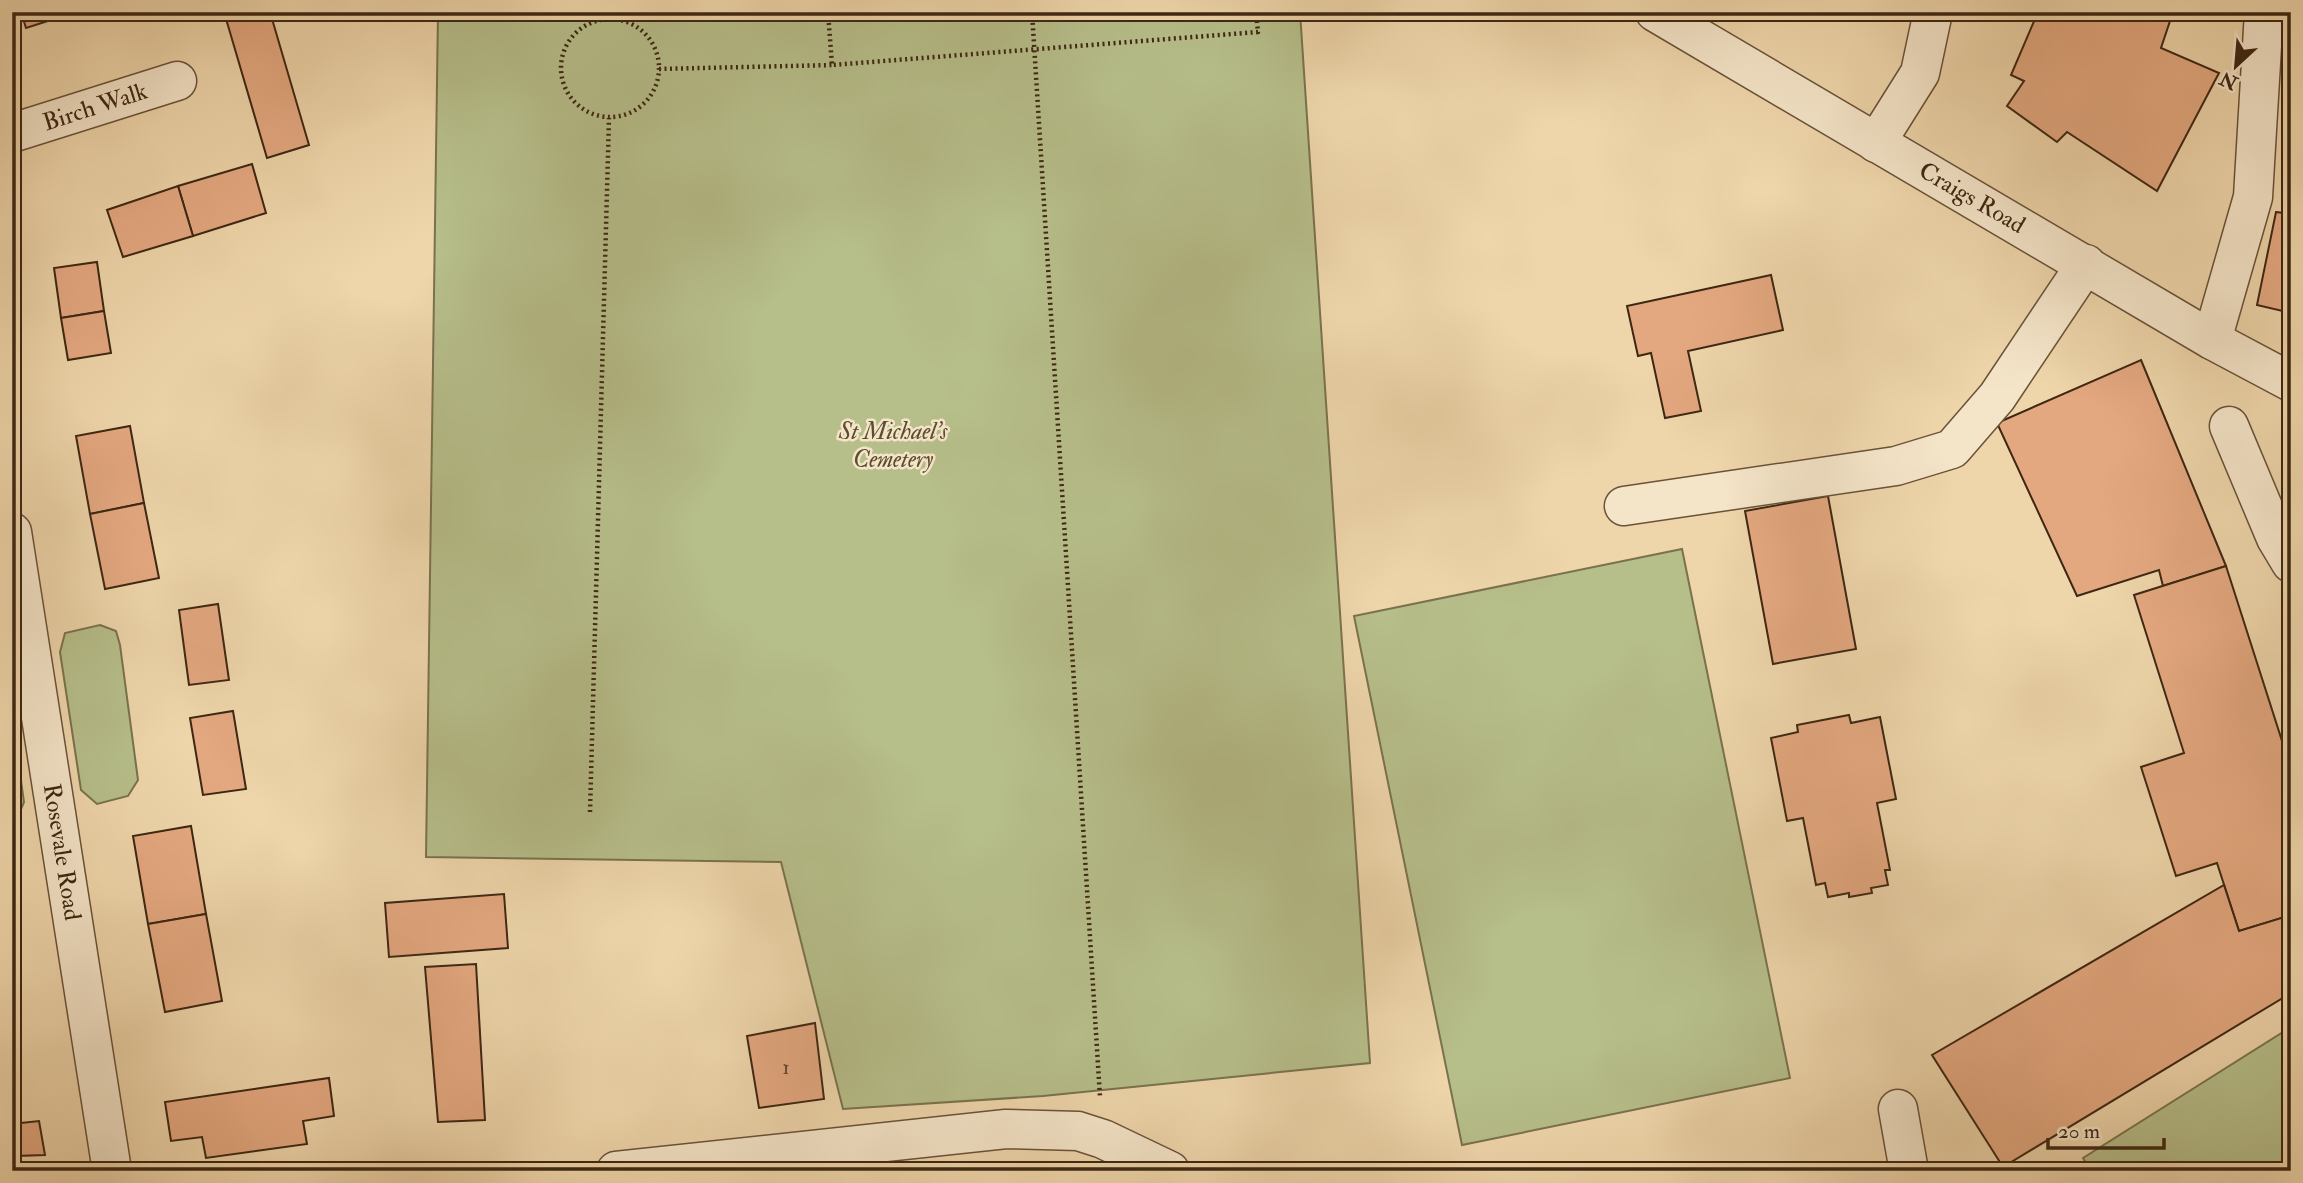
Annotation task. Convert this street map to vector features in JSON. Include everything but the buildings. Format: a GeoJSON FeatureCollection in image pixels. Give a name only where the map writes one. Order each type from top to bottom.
{"type":"FeatureCollection","features":[{"type":"Feature","properties":{"kind":"street","name":"Craigs Road"},"geometry":{"type":"LineString","coordinates":[[1655,12],[2212,340],[2291,382]]}},
{"type":"Feature","properties":{"kind":"street"},"geometry":{"type":"LineString","coordinates":[[1877,143],[1920,73],[1933,12]]}},
{"type":"Feature","properties":{"kind":"street"},"geometry":{"type":"LineString","coordinates":[[2212,340],[2253,197],[2264,12]]}},
{"type":"Feature","properties":{"kind":"street","name":"Birch Walk"},"geometry":{"type":"LineString","coordinates":[[12,133],[177,81]]}},
{"type":"Feature","properties":{"kind":"street"},"geometry":{"type":"LineString","coordinates":[[1624,506],[1896,466],[1952,449],[1997,397],[2086,264]]}},
{"type":"Feature","properties":{"kind":"street"},"geometry":{"type":"LineString","coordinates":[[2229,426],[2276,538],[2291,562]]}},
{"type":"Feature","properties":{"kind":"street","name":"Rosevale Road"},"geometry":{"type":"LineString","coordinates":[[12,532],[112,1171]]}},
{"type":"Feature","properties":{"kind":"street"},"geometry":{"type":"LineString","coordinates":[[1898,1109],[1909,1171]]}},
{"type":"Feature","properties":{"kind":"street"},"geometry":{"type":"LineString","coordinates":[[637,1169],[906,1156],[1006,1129],[1077,1131],[1103,1139],[1170,1171]]}},
{"type":"Feature","properties":{"kind":"path"},"geometry":{"type":"LineString","coordinates":[[828,12],[832,65]]}},
{"type":"Feature","properties":{"kind":"path"},"geometry":{"type":"LineString","coordinates":[[1031,12],[1103,1139]]}},
{"type":"Feature","properties":{"kind":"path"},"geometry":{"type":"LineString","coordinates":[[659,69],[832,65],[1258,32],[1256,12]]}},
{"type":"Feature","properties":{"kind":"path"},"geometry":{"type":"LineString","coordinates":[[609,15],[624,20],[650,39],[657,53],[659,69],[656,84],[644,103],[625,115],[609,118],[578,106],[567,93],[561,77],[561,60],[567,44],[578,31],[609,15]]}},
{"type":"Feature","properties":{"kind":"path"},"geometry":{"type":"LineString","coordinates":[[590,812],[609,118]]}},
{"type":"Feature","properties":{"kind":"green space","name":"St Michael's Cemetery"},"geometry":{"type":"Polygon","coordinates":[[[438,12],[1300,12],[1370,1063],[1043,1096],[843,1109],[781,862],[426,857],[438,12]]]}},
{"type":"Feature","properties":{"kind":"green space"},"geometry":{"type":"Polygon","coordinates":[[[1682,549],[1790,1078],[1462,1145],[1354,616],[1682,549]]]}},
{"type":"Feature","properties":{"kind":"green space"},"geometry":{"type":"Polygon","coordinates":[[[100,625],[116,631],[120,645],[138,780],[128,796],[97,804],[81,790],[60,652],[65,633],[100,625]]]}},
{"type":"Feature","properties":{"kind":"green space"},"geometry":{"type":"Polygon","coordinates":[[[12,716],[24,802],[19,814],[12,815],[12,716]]]}},
{"type":"Feature","properties":{"kind":"green space"},"geometry":{"type":"Polygon","coordinates":[[[2291,1027],[2291,1171],[2091,1171],[2083,1158],[2291,1027]]]}}]}
